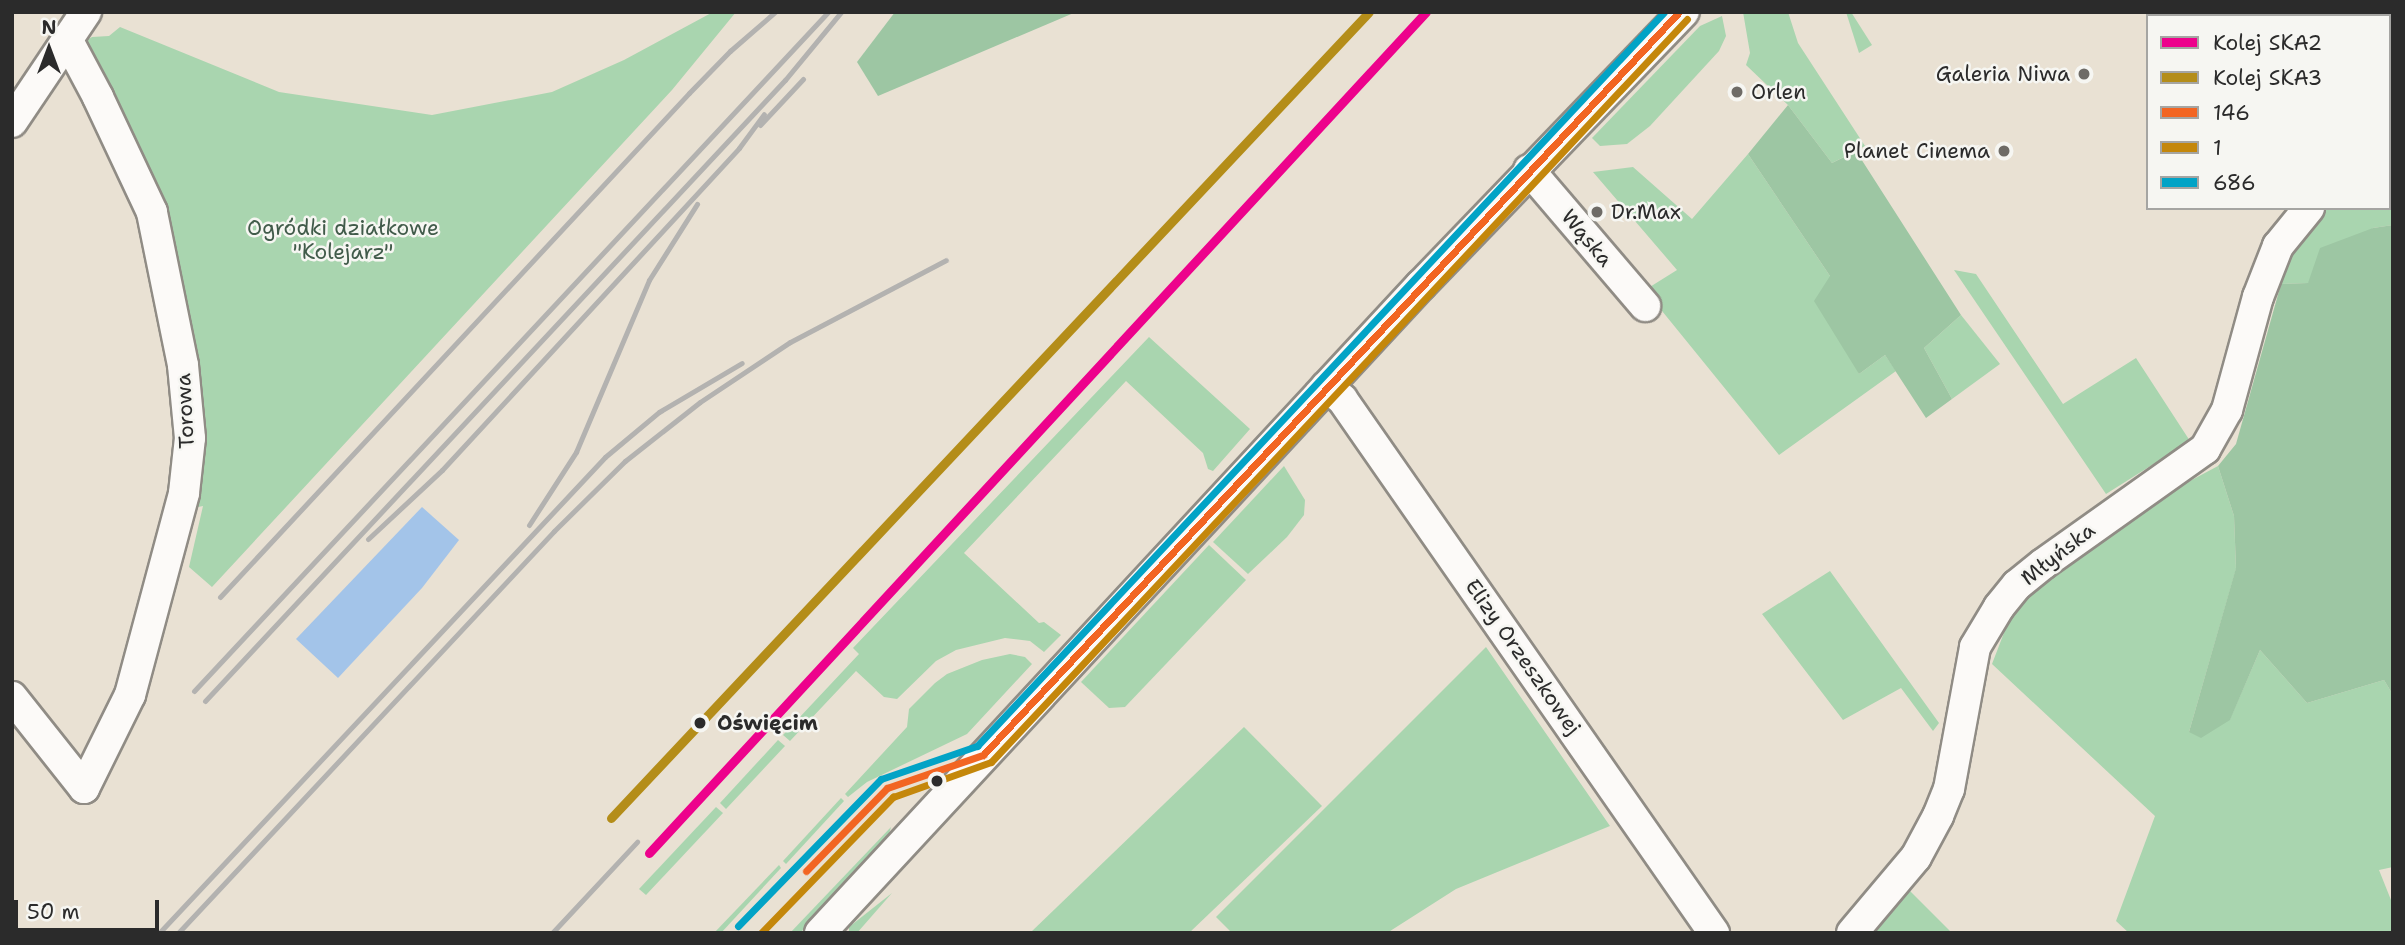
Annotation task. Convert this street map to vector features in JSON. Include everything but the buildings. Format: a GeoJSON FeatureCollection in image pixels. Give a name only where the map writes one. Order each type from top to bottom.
{"type":"FeatureCollection","features":[{"type":"Feature","properties":{"kind":"street"},"geometry":{"type":"LineString","coordinates":[[12,122],[86,12]]}},
{"type":"Feature","properties":{"kind":"street"},"geometry":{"type":"LineString","coordinates":[[820,933],[1529,170],[1679,15]]}},
{"type":"Feature","properties":{"kind":"street","name":"Torowa"},"geometry":{"type":"LineString","coordinates":[[12,697],[84,788],[130,695],[184,492],[190,438],[183,365],[152,212],[98,96],[67,39]]}},
{"type":"Feature","properties":{"kind":"street","name":"Wąska"},"geometry":{"type":"LineString","coordinates":[[1529,170],[1645,306]]}},
{"type":"Feature","properties":{"kind":"street","name":"Młyńska"},"geometry":{"type":"LineString","coordinates":[[1852,933],[1916,857],[1938,816],[1949,789],[1971,660],[1975,647],[1999,607],[2017,585],[2043,564],[2205,449],[2227,410],[2258,297],[2278,246],[2307,210]]}},
{"type":"Feature","properties":{"kind":"street","name":"Elizy Orzeszkowej"},"geometry":{"type":"LineString","coordinates":[[1326,387],[1342,399],[1714,933]]}},
{"type":"Feature","properties":{"kind":"green space","name":"Ogródki działkowe \"Kolejarz\""},"geometry":{"type":"Polygon","coordinates":[[[713,12],[736,12],[672,90],[212,587],[189,567],[203,506],[188,509],[179,295],[84,42],[92,37],[109,36],[120,27],[279,92],[432,115],[552,92],[624,60],[713,12]]]}},
{"type":"Feature","properties":{"kind":"green space"},"geometry":{"type":"Polygon","coordinates":[[[895,12],[1076,12],[878,96],[857,62],[895,12]]]}},
{"type":"Feature","properties":{"kind":"green space"},"geometry":{"type":"Polygon","coordinates":[[[1743,12],[1788,12],[1798,43],[1865,146],[1832,163],[1788,105],[1746,65],[1750,53],[1743,12]]]}},
{"type":"Feature","properties":{"kind":"green space"},"geometry":{"type":"Polygon","coordinates":[[[1846,12],[1851,12],[1872,45],[1859,53],[1846,12]]]}},
{"type":"Feature","properties":{"kind":"green space"},"geometry":{"type":"Polygon","coordinates":[[[1722,16],[1726,36],[1719,51],[1650,126],[1627,144],[1600,146],[1592,138],[1700,26],[1722,16]]]}},
{"type":"Feature","properties":{"kind":"green space"},"geometry":{"type":"Polygon","coordinates":[[[1788,105],[1832,163],[1856,151],[1961,315],[1924,348],[1952,399],[1926,418],[1885,355],[1859,374],[1814,301],[1830,276],[1748,154],[1788,105]]]}},
{"type":"Feature","properties":{"kind":"green space"},"geometry":{"type":"Polygon","coordinates":[[[1748,154],[1830,276],[1859,374],[1885,355],[1896,371],[1779,455],[1645,290],[1677,270],[1593,172],[1633,167],[1692,219],[1748,154]]]}},
{"type":"Feature","properties":{"kind":"green space"},"geometry":{"type":"Polygon","coordinates":[[[2393,181],[2393,225],[2373,228],[2308,283],[2281,284],[2300,233],[2320,210],[2391,210],[2393,181]]]}},
{"type":"Feature","properties":{"kind":"green space"},"geometry":{"type":"Polygon","coordinates":[[[2393,225],[2393,695],[2384,680],[2307,703],[2260,650],[2230,720],[2201,738],[2189,732],[2236,568],[2234,516],[2218,466],[2236,444],[2281,284],[2308,283],[2320,248],[2373,228],[2393,225]]]}},
{"type":"Feature","properties":{"kind":"green space"},"geometry":{"type":"Polygon","coordinates":[[[1954,270],[1976,274],[2063,404],[2136,358],[2190,441],[2106,494],[1954,270]]]}},
{"type":"Feature","properties":{"kind":"green space"},"geometry":{"type":"Polygon","coordinates":[[[1961,315],[2000,364],[1952,399],[1924,348],[1961,315]]]}},
{"type":"Feature","properties":{"kind":"green space"},"geometry":{"type":"Polygon","coordinates":[[[1149,337],[1250,429],[1213,471],[1208,469],[1203,453],[1126,381],[964,553],[1039,623],[1044,622],[1061,635],[1044,652],[1030,641],[1005,638],[956,650],[936,661],[897,699],[884,697],[856,671],[790,741],[783,735],[859,654],[853,648],[1149,337]]]}},
{"type":"Feature","properties":{"kind":"green space"},"geometry":{"type":"Polygon","coordinates":[[[1284,466],[1305,500],[1304,515],[1287,537],[1248,574],[1213,542],[1284,466]]]}},
{"type":"Feature","properties":{"kind":"green space"},"geometry":{"type":"Polygon","coordinates":[[[2218,466],[2234,516],[2236,569],[2189,732],[2230,719],[2260,650],[2307,703],[2384,680],[2393,695],[2393,867],[2379,870],[2393,905],[2393,933],[2129,933],[2116,921],[2155,816],[1992,664],[2012,612],[2050,569],[2128,514],[2218,466]]]}},
{"type":"Feature","properties":{"kind":"green space"},"geometry":{"type":"Polygon","coordinates":[[[1209,545],[1246,580],[1125,707],[1109,708],[1081,682],[1209,545]]]}},
{"type":"Feature","properties":{"kind":"green space"},"geometry":{"type":"Polygon","coordinates":[[[1830,571],[1939,723],[1933,731],[1901,688],[1843,720],[1762,614],[1830,571]]]}},
{"type":"Feature","properties":{"kind":"green space"},"geometry":{"type":"Polygon","coordinates":[[[1486,647],[1610,826],[1456,889],[1387,933],[1232,933],[1216,917],[1486,647]]]}},
{"type":"Feature","properties":{"kind":"green space"},"geometry":{"type":"Polygon","coordinates":[[[1010,654],[1025,657],[1032,664],[967,734],[867,782],[848,797],[845,794],[907,727],[909,709],[935,683],[947,674],[982,660],[1010,654]]]}},
{"type":"Feature","properties":{"kind":"green space"},"geometry":{"type":"Polygon","coordinates":[[[1244,727],[1322,806],[1189,933],[1030,933],[1244,727]]]}},
{"type":"Feature","properties":{"kind":"green space"},"geometry":{"type":"Polygon","coordinates":[[[778,740],[785,746],[726,809],[720,803],[778,740]]]}},
{"type":"Feature","properties":{"kind":"green space"},"geometry":{"type":"Polygon","coordinates":[[[841,798],[844,801],[786,864],[783,861],[841,798]]]}},
{"type":"Feature","properties":{"kind":"green space"},"geometry":{"type":"Polygon","coordinates":[[[716,807],[723,813],[646,895],[639,889],[716,807]]]}},
{"type":"Feature","properties":{"kind":"green space"},"geometry":{"type":"Polygon","coordinates":[[[891,827],[886,845],[800,933],[790,933],[891,827]]]}},
{"type":"Feature","properties":{"kind":"green space"},"geometry":{"type":"Polygon","coordinates":[[[779,865],[781,868],[721,933],[714,933],[779,865]]]}},
{"type":"Feature","properties":{"kind":"green space"},"geometry":{"type":"Polygon","coordinates":[[[1906,887],[1952,933],[1863,933],[1906,887]]]}},
{"type":"Feature","properties":{"kind":"green space"},"geometry":{"type":"Polygon","coordinates":[[[892,893],[857,933],[849,933],[849,927],[892,893]]]}},
{"type":"Feature","properties":{"kind":"water"},"geometry":{"type":"Polygon","coordinates":[[[422,507],[459,540],[422,588],[338,678],[296,639],[422,507]]]}},
{"type":"Feature","properties":{"kind":"railway"},"geometry":{"type":"LineString","coordinates":[[220,597],[689,93],[730,51],[775,12]]}},
{"type":"Feature","properties":{"kind":"railway"},"geometry":{"type":"LineString","coordinates":[[194,691],[828,12]]}},
{"type":"Feature","properties":{"kind":"railway"},"geometry":{"type":"LineString","coordinates":[[205,701],[785,80],[841,12]]}},
{"type":"Feature","properties":{"kind":"railway"},"geometry":{"type":"LineString","coordinates":[[760,125],[803,79]]}},
{"type":"Feature","properties":{"kind":"railway"},"geometry":{"type":"LineString","coordinates":[[368,539],[442,470],[739,148],[764,114]]}},
{"type":"Feature","properties":{"kind":"railway"},"geometry":{"type":"LineString","coordinates":[[529,525],[576,452],[649,280],[697,204]]}},
{"type":"Feature","properties":{"kind":"railway"},"geometry":{"type":"LineString","coordinates":[[178,933],[554,531],[625,461],[700,402],[790,342],[946,260]]}},
{"type":"Feature","properties":{"kind":"railway"},"geometry":{"type":"LineString","coordinates":[[159,933],[605,457],[659,412],[742,363]]}},
{"type":"Feature","properties":{"kind":"railway"},"geometry":{"type":"LineString","coordinates":[[552,933],[637,842]]}},
{"type":"Feature","properties":{"kind":"rail line","name":"SKA3"},"geometry":{"type":"LineString","coordinates":[[611,818],[1369,12]]}},
{"type":"Feature","properties":{"kind":"rail line","name":"SKA2"},"geometry":{"type":"LineString","coordinates":[[649,853],[1426,12]]}},
{"type":"Feature","properties":{"kind":"transit line","name":"686"},"geometry":{"type":"LineString","coordinates":[[738,926],[881,779],[977,746],[1664,12]]}},
{"type":"Feature","properties":{"kind":"transit line","name":"146"},"geometry":{"type":"LineString","coordinates":[[806,871],[887,788],[983,755],[1679,12]]}},
{"type":"Feature","properties":{"kind":"transit line","name":"1"},"geometry":{"type":"LineString","coordinates":[[761,933],[893,797],[991,762],[1687,19]]}},
{"type":"Feature","properties":{"kind":"place","name":"Galeria Niwa"},"geometry":{"type":"Point","coordinates":[2084,74]}},
{"type":"Feature","properties":{"kind":"place","name":"Orlen"},"geometry":{"type":"Point","coordinates":[1737,92]}},
{"type":"Feature","properties":{"kind":"place","name":"Planet Cinema"},"geometry":{"type":"Point","coordinates":[2004,151]}},
{"type":"Feature","properties":{"kind":"place","name":"Dr.Max"},"geometry":{"type":"Point","coordinates":[1597,212]}},
{"type":"Feature","properties":{"kind":"place","name":"Oświęcim"},"geometry":{"type":"Point","coordinates":[700,723]}}]}
